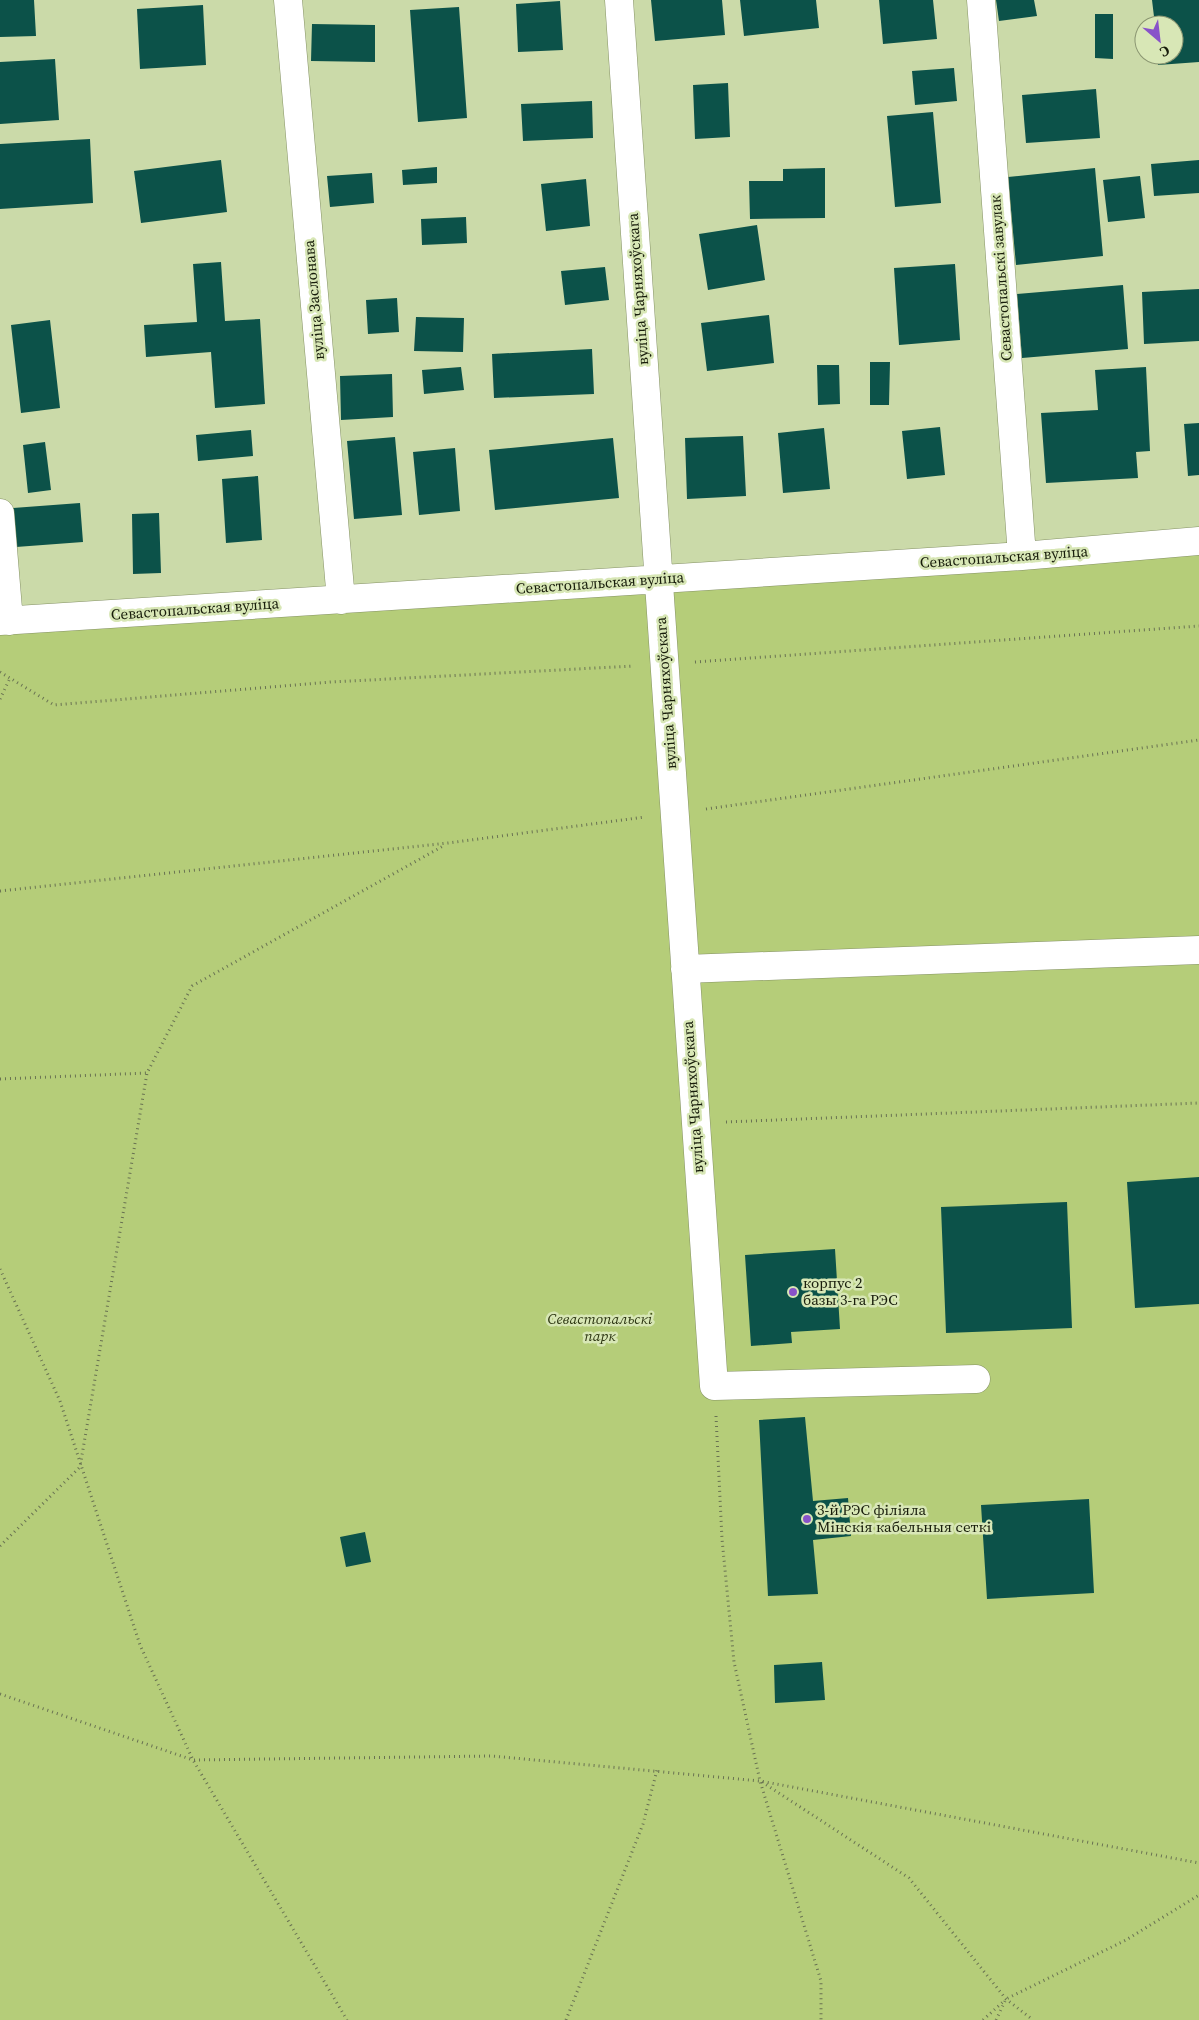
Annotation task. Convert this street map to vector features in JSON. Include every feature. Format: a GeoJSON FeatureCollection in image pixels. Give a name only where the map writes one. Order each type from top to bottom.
{"type":"FeatureCollection","features":[{"type":"Feature","properties":{"kind":"street","name":"вуліца Заслонава"},"geometry":{"type":"LineString","coordinates":[[288,0],[341,600]]}},
{"type":"Feature","properties":{"kind":"street","name":"вуліца Чарняхоўскага"},"geometry":{"type":"LineString","coordinates":[[619,0],[639,480],[659,580],[714,1386]]}},
{"type":"Feature","properties":{"kind":"street","name":"Севастопальскі завулак"},"geometry":{"type":"LineString","coordinates":[[981,0],[1022,556]]}},
{"type":"Feature","properties":{"kind":"street"},"geometry":{"type":"LineString","coordinates":[[0,513],[4,621]]}},
{"type":"Feature","properties":{"kind":"street","name":"Севастопальская вуліца"},"geometry":{"type":"LineString","coordinates":[[4,621],[1022,556],[1199,541]]}},
{"type":"Feature","properties":{"kind":"street"},"geometry":{"type":"LineString","coordinates":[[685,969],[1199,950]]}},
{"type":"Feature","properties":{"kind":"street"},"geometry":{"type":"LineString","coordinates":[[714,1386],[976,1379]]}},
{"type":"Feature","properties":{"kind":"path"},"geometry":{"type":"LineString","coordinates":[[0,672],[54,705],[331,682],[664,665],[1199,626]]}},
{"type":"Feature","properties":{"kind":"path"},"geometry":{"type":"LineString","coordinates":[[0,699],[10,678]]}},
{"type":"Feature","properties":{"kind":"path"},"geometry":{"type":"LineString","coordinates":[[0,891],[448,843],[1199,740]]}},
{"type":"Feature","properties":{"kind":"path"},"geometry":{"type":"LineString","coordinates":[[0,1546],[80,1467],[147,1073],[192,986],[448,843]]}},
{"type":"Feature","properties":{"kind":"path"},"geometry":{"type":"LineString","coordinates":[[0,1079],[147,1073]]}},
{"type":"Feature","properties":{"kind":"path"},"geometry":{"type":"LineString","coordinates":[[695,1123],[1199,1104]]}},
{"type":"Feature","properties":{"kind":"path"},"geometry":{"type":"LineString","coordinates":[[0,1269],[60,1402],[140,1645],[194,1760],[347,2020]]}},
{"type":"Feature","properties":{"kind":"path"},"geometry":{"type":"LineString","coordinates":[[714,1386],[720,1466],[722,1538],[734,1662],[760,1781],[821,1980],[821,2020]]}},
{"type":"Feature","properties":{"kind":"path"},"geometry":{"type":"LineString","coordinates":[[0,1694],[194,1760],[492,1756],[657,1770],[760,1781],[1199,1862]]}},
{"type":"Feature","properties":{"kind":"path"},"geometry":{"type":"LineString","coordinates":[[566,2020],[643,1824],[657,1770]]}},
{"type":"Feature","properties":{"kind":"path"},"geometry":{"type":"LineString","coordinates":[[760,1781],[909,1878],[1006,1999],[1034,2020]]}},
{"type":"Feature","properties":{"kind":"path"},"geometry":{"type":"LineString","coordinates":[[983,2020],[1006,1999],[1126,1940],[1199,1895]]}},
{"type":"Feature","properties":{"kind":"path"},"geometry":{"type":"LineString","coordinates":[[996,2020],[1006,1999]]}},
{"type":"Feature","properties":{"kind":"green space","name":"Севастопальскі парк"},"geometry":{"type":"Polygon","coordinates":[[[1199,545],[1199,2020],[0,2020],[0,635],[659,580],[1199,545]]]}},
{"type":"Feature","properties":{"kind":"building"},"geometry":{"type":"Polygon","coordinates":[[[0,0],[34,0],[36,36],[0,37],[0,0]]]}},
{"type":"Feature","properties":{"kind":"building"},"geometry":{"type":"Polygon","coordinates":[[[651,0],[722,0],[725,35],[655,41],[651,0]]]}},
{"type":"Feature","properties":{"kind":"building"},"geometry":{"type":"Polygon","coordinates":[[[740,0],[816,0],[819,28],[744,36],[740,0]]]}},
{"type":"Feature","properties":{"kind":"building"},"geometry":{"type":"Polygon","coordinates":[[[879,0],[933,0],[937,39],[883,44],[879,0]]]}},
{"type":"Feature","properties":{"kind":"building"},"geometry":{"type":"Polygon","coordinates":[[[996,0],[1034,0],[1037,16],[999,21],[996,0]]]}},
{"type":"Feature","properties":{"kind":"building"},"geometry":{"type":"Polygon","coordinates":[[[1152,0],[1199,0],[1199,62],[1184,63],[1184,15],[1154,15],[1152,0]]]}},
{"type":"Feature","properties":{"kind":"building"},"geometry":{"type":"Polygon","coordinates":[[[560,1],[563,50],[518,52],[516,4],[560,1]]]}},
{"type":"Feature","properties":{"kind":"building"},"geometry":{"type":"Polygon","coordinates":[[[203,5],[206,65],[140,69],[137,9],[203,5]]]}},
{"type":"Feature","properties":{"kind":"building"},"geometry":{"type":"Polygon","coordinates":[[[459,7],[467,118],[418,122],[410,10],[459,7]]]}},
{"type":"Feature","properties":{"kind":"building"},"geometry":{"type":"Polygon","coordinates":[[[1095,14],[1113,14],[1113,59],[1095,58],[1095,14]]]}},
{"type":"Feature","properties":{"kind":"building"},"geometry":{"type":"Polygon","coordinates":[[[312,24],[375,25],[375,62],[311,61],[312,24]]]}},
{"type":"Feature","properties":{"kind":"building"},"geometry":{"type":"Polygon","coordinates":[[[55,59],[59,120],[0,124],[0,62],[55,59]]]}},
{"type":"Feature","properties":{"kind":"building"},"geometry":{"type":"Polygon","coordinates":[[[954,68],[957,101],[915,105],[912,71],[954,68]]]}},
{"type":"Feature","properties":{"kind":"building"},"geometry":{"type":"Polygon","coordinates":[[[728,83],[730,137],[695,139],[693,85],[728,83]]]}},
{"type":"Feature","properties":{"kind":"building"},"geometry":{"type":"Polygon","coordinates":[[[1096,89],[1100,138],[1026,143],[1022,95],[1096,89]]]}},
{"type":"Feature","properties":{"kind":"building"},"geometry":{"type":"Polygon","coordinates":[[[592,101],[593,138],[523,141],[521,104],[592,101]]]}},
{"type":"Feature","properties":{"kind":"building"},"geometry":{"type":"Polygon","coordinates":[[[933,112],[941,203],[895,207],[887,116],[933,112]]]}},
{"type":"Feature","properties":{"kind":"building"},"geometry":{"type":"Polygon","coordinates":[[[90,139],[93,203],[0,209],[0,144],[90,139]]]}},
{"type":"Feature","properties":{"kind":"building"},"geometry":{"type":"Polygon","coordinates":[[[221,160],[227,212],[141,223],[134,171],[221,160]]]}},
{"type":"Feature","properties":{"kind":"building"},"geometry":{"type":"Polygon","coordinates":[[[1199,160],[1199,193],[1154,196],[1151,164],[1199,160]]]}},
{"type":"Feature","properties":{"kind":"building"},"geometry":{"type":"Polygon","coordinates":[[[437,167],[437,183],[403,185],[402,170],[437,167]]]}},
{"type":"Feature","properties":{"kind":"building"},"geometry":{"type":"Polygon","coordinates":[[[825,168],[825,218],[750,219],[749,181],[783,181],[783,169],[825,168]]]}},
{"type":"Feature","properties":{"kind":"building"},"geometry":{"type":"Polygon","coordinates":[[[1095,168],[1103,256],[1016,265],[1008,177],[1095,168]]]}},
{"type":"Feature","properties":{"kind":"building"},"geometry":{"type":"Polygon","coordinates":[[[372,173],[374,203],[330,207],[327,176],[372,173]]]}},
{"type":"Feature","properties":{"kind":"building"},"geometry":{"type":"Polygon","coordinates":[[[1140,176],[1145,218],[1108,222],[1103,180],[1140,176]]]}},
{"type":"Feature","properties":{"kind":"building"},"geometry":{"type":"Polygon","coordinates":[[[586,179],[590,226],[546,231],[541,184],[586,179]]]}},
{"type":"Feature","properties":{"kind":"building"},"geometry":{"type":"Polygon","coordinates":[[[466,217],[467,243],[422,245],[421,219],[466,217]]]}},
{"type":"Feature","properties":{"kind":"building"},"geometry":{"type":"Polygon","coordinates":[[[757,225],[765,280],[708,290],[699,234],[757,225]]]}},
{"type":"Feature","properties":{"kind":"building"},"geometry":{"type":"Polygon","coordinates":[[[221,262],[225,321],[260,319],[265,404],[215,408],[211,352],[146,357],[144,325],[197,322],[193,264],[221,262]]]}},
{"type":"Feature","properties":{"kind":"building"},"geometry":{"type":"Polygon","coordinates":[[[955,264],[960,340],[899,345],[894,268],[955,264]]]}},
{"type":"Feature","properties":{"kind":"building"},"geometry":{"type":"Polygon","coordinates":[[[605,267],[609,300],[565,305],[561,271],[605,267]]]}},
{"type":"Feature","properties":{"kind":"building"},"geometry":{"type":"Polygon","coordinates":[[[1123,285],[1128,349],[1022,358],[1017,294],[1123,285]]]}},
{"type":"Feature","properties":{"kind":"building"},"geometry":{"type":"Polygon","coordinates":[[[1199,289],[1199,341],[1144,344],[1142,292],[1199,289]]]}},
{"type":"Feature","properties":{"kind":"building"},"geometry":{"type":"Polygon","coordinates":[[[397,298],[399,332],[368,334],[366,300],[397,298]]]}},
{"type":"Feature","properties":{"kind":"building"},"geometry":{"type":"Polygon","coordinates":[[[769,315],[774,363],[707,371],[701,323],[769,315]]]}},
{"type":"Feature","properties":{"kind":"building"},"geometry":{"type":"Polygon","coordinates":[[[416,317],[464,318],[463,352],[414,351],[416,317]]]}},
{"type":"Feature","properties":{"kind":"building"},"geometry":{"type":"Polygon","coordinates":[[[50,320],[60,408],[21,413],[11,325],[50,320]]]}},
{"type":"Feature","properties":{"kind":"building"},"geometry":{"type":"Polygon","coordinates":[[[592,349],[594,394],[494,398],[492,354],[592,349]]]}},
{"type":"Feature","properties":{"kind":"building"},"geometry":{"type":"Polygon","coordinates":[[[870,362],[890,362],[889,405],[870,405],[870,362]]]}},
{"type":"Feature","properties":{"kind":"building"},"geometry":{"type":"Polygon","coordinates":[[[817,365],[839,365],[840,404],[818,405],[817,365]]]}},
{"type":"Feature","properties":{"kind":"building"},"geometry":{"type":"Polygon","coordinates":[[[461,367],[464,390],[424,394],[422,370],[461,367]]]}},
{"type":"Feature","properties":{"kind":"building"},"geometry":{"type":"Polygon","coordinates":[[[1146,367],[1150,451],[1136,452],[1138,478],[1046,483],[1041,413],[1098,410],[1095,370],[1146,367]]]}},
{"type":"Feature","properties":{"kind":"building"},"geometry":{"type":"Polygon","coordinates":[[[392,374],[393,417],[341,420],[340,376],[392,374]]]}},
{"type":"Feature","properties":{"kind":"building"},"geometry":{"type":"Polygon","coordinates":[[[1199,423],[1199,475],[1188,476],[1184,424],[1199,423]]]}},
{"type":"Feature","properties":{"kind":"building"},"geometry":{"type":"Polygon","coordinates":[[[940,427],[945,475],[907,479],[902,431],[940,427]]]}},
{"type":"Feature","properties":{"kind":"building"},"geometry":{"type":"Polygon","coordinates":[[[824,428],[830,489],[783,493],[778,433],[824,428]]]}},
{"type":"Feature","properties":{"kind":"building"},"geometry":{"type":"Polygon","coordinates":[[[251,430],[253,456],[198,461],[196,435],[251,430]]]}},
{"type":"Feature","properties":{"kind":"building"},"geometry":{"type":"Polygon","coordinates":[[[743,436],[746,496],[687,499],[685,438],[743,436]]]}},
{"type":"Feature","properties":{"kind":"building"},"geometry":{"type":"Polygon","coordinates":[[[395,437],[402,515],[354,519],[347,441],[395,437]]]}},
{"type":"Feature","properties":{"kind":"building"},"geometry":{"type":"Polygon","coordinates":[[[613,438],[619,498],[495,510],[489,450],[613,438]]]}},
{"type":"Feature","properties":{"kind":"building"},"geometry":{"type":"Polygon","coordinates":[[[45,442],[51,490],[28,493],[23,445],[45,442]]]}},
{"type":"Feature","properties":{"kind":"building"},"geometry":{"type":"Polygon","coordinates":[[[455,448],[460,511],[419,515],[413,452],[455,448]]]}},
{"type":"Feature","properties":{"kind":"building"},"geometry":{"type":"Polygon","coordinates":[[[258,476],[262,540],[226,543],[222,479],[258,476]]]}},
{"type":"Feature","properties":{"kind":"building"},"geometry":{"type":"Polygon","coordinates":[[[80,503],[83,542],[16,547],[13,508],[80,503]]]}},
{"type":"Feature","properties":{"kind":"building"},"geometry":{"type":"Polygon","coordinates":[[[159,513],[161,573],[133,574],[132,514],[159,513]]]}},
{"type":"Feature","properties":{"kind":"building"},"geometry":{"type":"Polygon","coordinates":[[[1199,1177],[1199,1304],[1135,1308],[1127,1182],[1199,1177]]]}},
{"type":"Feature","properties":{"kind":"building"},"geometry":{"type":"Polygon","coordinates":[[[1067,1202],[1072,1328],[946,1333],[941,1207],[1067,1202]]]}},
{"type":"Feature","properties":{"kind":"building","name":"корпус 2 базы 3-га РЭС"},"geometry":{"type":"Polygon","coordinates":[[[835,1249],[840,1329],[791,1332],[792,1343],[751,1346],[745,1255],[835,1249]]]}},
{"type":"Feature","properties":{"kind":"building","name":"3-й РЭС філіяла Мінскія кабельныя сеткі"},"geometry":{"type":"Polygon","coordinates":[[[805,1417],[813,1501],[848,1498],[851,1536],[813,1540],[818,1594],[768,1596],[759,1420],[805,1417]]]}},
{"type":"Feature","properties":{"kind":"building"},"geometry":{"type":"Polygon","coordinates":[[[1089,1499],[1094,1593],[987,1599],[981,1505],[1089,1499]]]}},
{"type":"Feature","properties":{"kind":"building"},"geometry":{"type":"Polygon","coordinates":[[[365,1532],[371,1562],[346,1567],[340,1537],[365,1532]]]}},
{"type":"Feature","properties":{"kind":"building"},"geometry":{"type":"Polygon","coordinates":[[[822,1662],[825,1700],[775,1703],[774,1665],[822,1662]]]}},
{"type":"Feature","properties":{"kind":"place","name":"корпус 2 базы 3-га РЭС"},"geometry":{"type":"Point","coordinates":[793,1292]}},
{"type":"Feature","properties":{"kind":"place","name":"3-й РЭС філіяла Мінскія кабельныя сеткі"},"geometry":{"type":"Point","coordinates":[807,1519]}}]}
